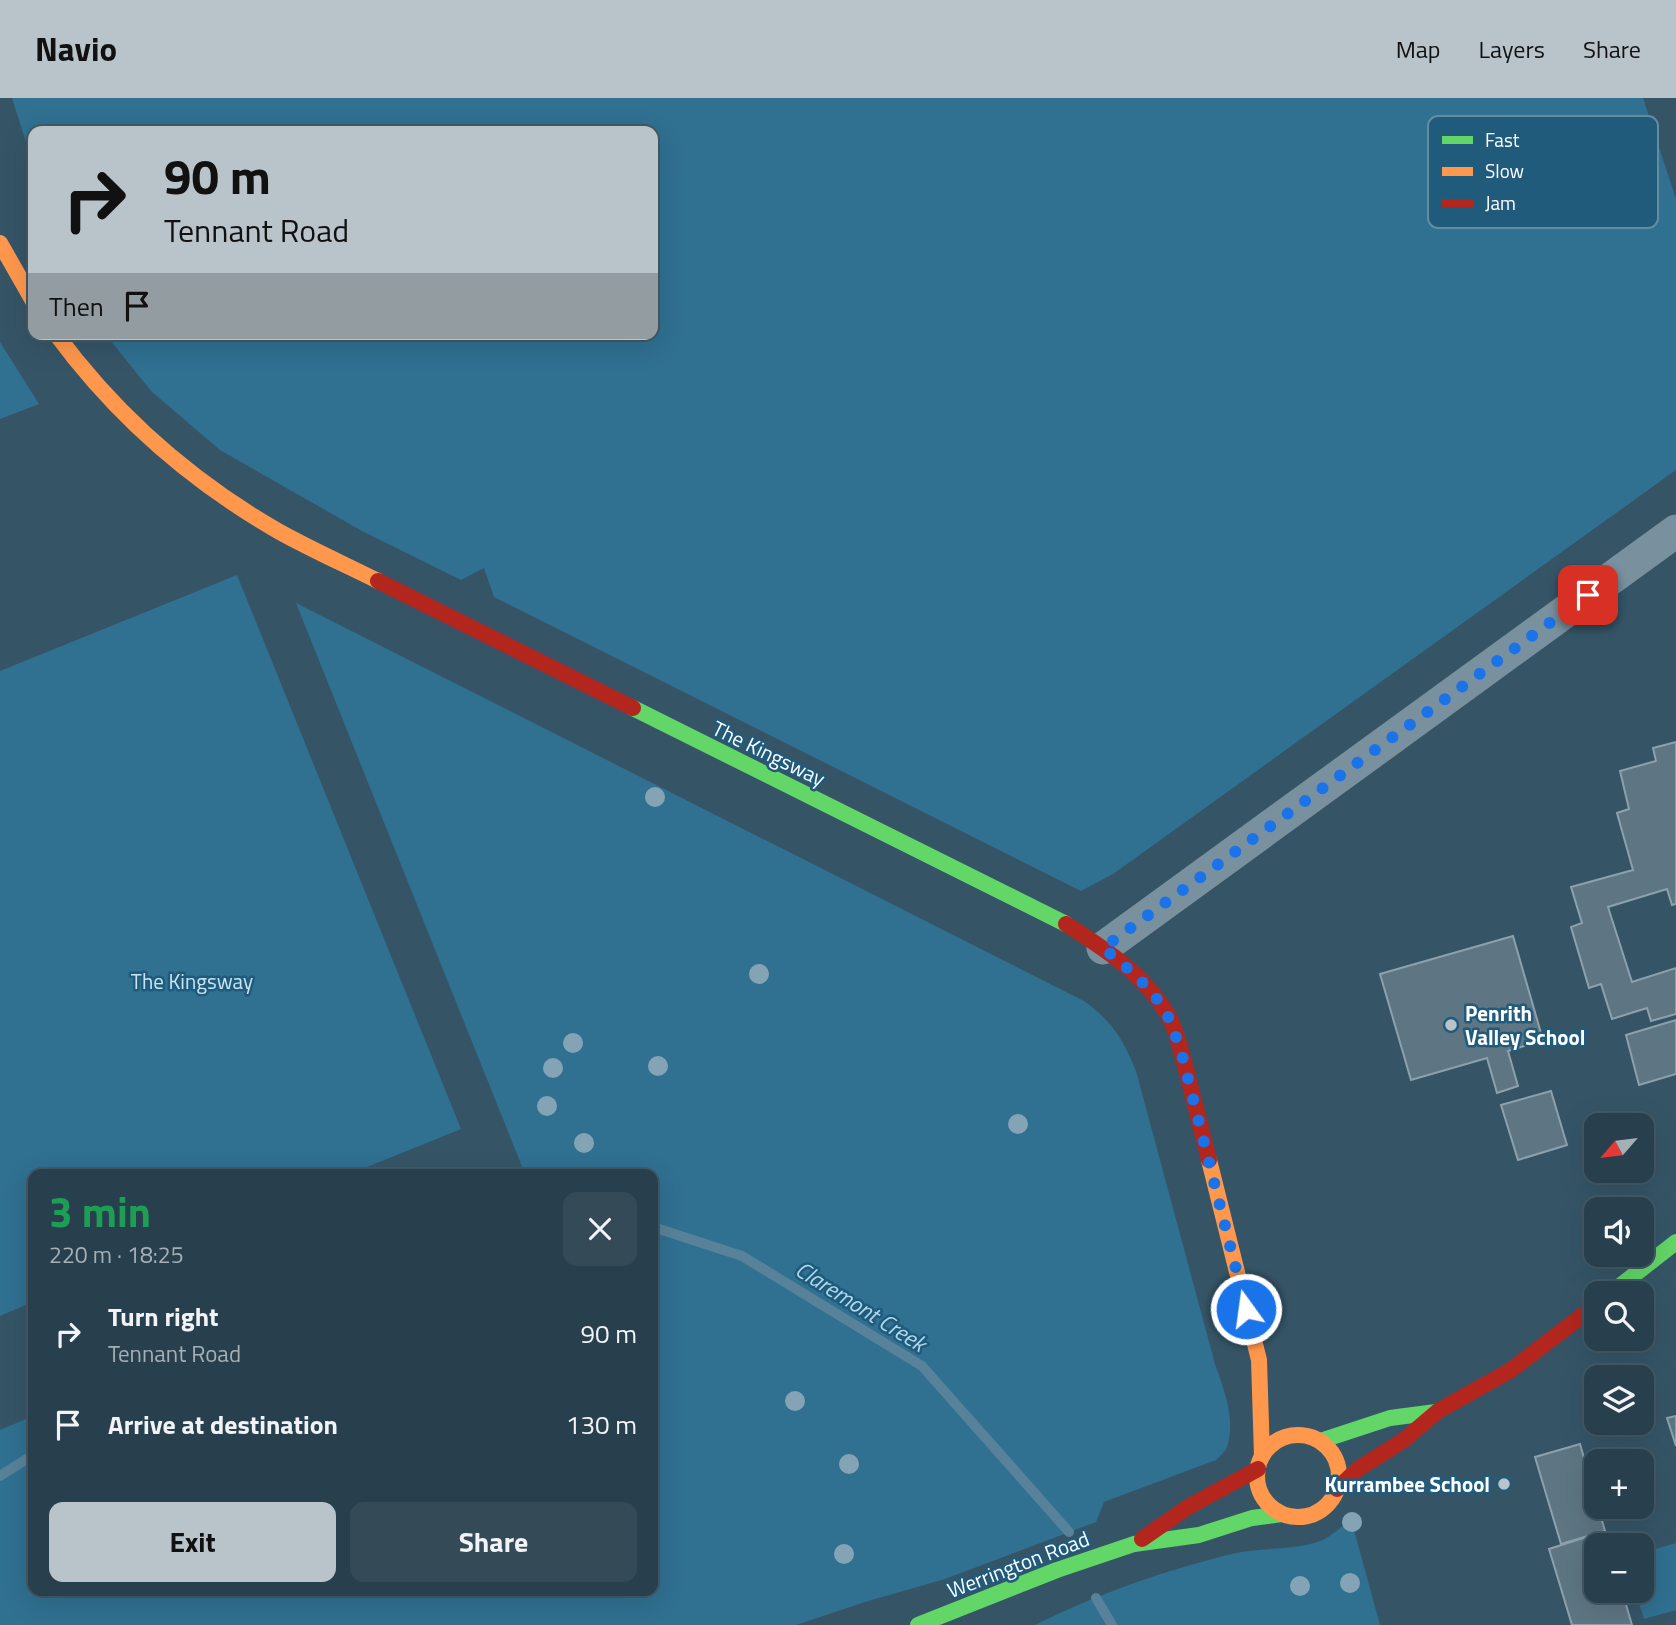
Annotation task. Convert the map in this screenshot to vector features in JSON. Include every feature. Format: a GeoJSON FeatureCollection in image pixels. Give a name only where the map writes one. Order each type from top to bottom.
{"type":"FeatureCollection","features":[{"type":"Feature","properties":{"kind":"street"},"geometry":{"type":"LineString","coordinates":[[0,243],[28,292]]}},
{"type":"Feature","properties":{"kind":"street","name":"The Kingsway"},"geometry":{"type":"LineString","coordinates":[[61,340],[108,398],[162,449],[200,480],[278,531],[1060,921],[1103,948],[1130,970],[1153,995],[1170,1021],[1182,1055],[1259,1360],[1260,1462]]}},
{"type":"Feature","properties":{"kind":"street"},"geometry":{"type":"LineString","coordinates":[[1103,948],[1676,531]]}},
{"type":"Feature","properties":{"kind":"street"},"geometry":{"type":"LineString","coordinates":[[1626,1281],[1676,1242]]}},
{"type":"Feature","properties":{"kind":"street"},"geometry":{"type":"LineString","coordinates":[[1337,1489],[1358,1469],[1405,1440],[1438,1411],[1511,1370],[1584,1314]]}},
{"type":"Feature","properties":{"kind":"street","name":"The Kingsway"},"geometry":{"type":"LineString","coordinates":[[1259,1360],[1278,1391]]}},
{"type":"Feature","properties":{"kind":"street"},"geometry":{"type":"LineString","coordinates":[[1296,1418],[1314,1438],[1331,1450],[1337,1462],[1339,1476],[1331,1501],[1308,1516],[1295,1517],[1282,1514],[1271,1506],[1262,1495],[1257,1482],[1260,1462],[1270,1445],[1295,1434],[1314,1438],[1390,1419],[1438,1411]]}},
{"type":"Feature","properties":{"kind":"street","name":"Werrington Road"},"geometry":{"type":"LineString","coordinates":[[1134,1544],[1260,1462]]}},
{"type":"Feature","properties":{"kind":"street","name":"Werrington Road"},"geometry":{"type":"LineString","coordinates":[[918,1625],[973,1615],[1057,1570],[1134,1544],[1199,1535],[1252,1518],[1282,1514]]}},
{"type":"Feature","properties":{"kind":"green space"},"geometry":{"type":"Polygon","coordinates":[[[12,98],[1643,98],[1649,116],[1428,116],[1428,228],[1658,228],[1658,144],[1676,199],[1676,470],[1113,874],[1081,891],[494,597],[484,568],[461,580],[362,531],[220,450],[152,392],[110,340],[658,340],[658,126],[28,126],[28,148],[12,98]]]}},
{"type":"Feature","properties":{"kind":"green space"},"geometry":{"type":"Polygon","coordinates":[[[0,342],[39,404],[0,419],[0,342]]]}},
{"type":"Feature","properties":{"kind":"green space","name":"The Kingsway"},"geometry":{"type":"Polygon","coordinates":[[[237,575],[461,1129],[362,1169],[28,1169],[28,1304],[0,1316],[0,671],[237,575]]]}},
{"type":"Feature","properties":{"kind":"green space"},"geometry":{"type":"Polygon","coordinates":[[[296,603],[1084,1001],[1102,1016],[1121,1040],[1136,1071],[1225,1394],[1230,1415],[1227,1447],[1216,1460],[1104,1502],[1096,1522],[945,1579],[796,1625],[0,1625],[0,1430],[28,1418],[28,1596],[658,1596],[658,1169],[523,1169],[296,603]]]}},
{"type":"Feature","properties":{"kind":"green space"},"geometry":{"type":"Polygon","coordinates":[[[1351,1519],[1380,1625],[1035,1625],[1106,1593],[1180,1568],[1231,1554],[1320,1541],[1351,1519]]]}},
{"type":"Feature","properties":{"kind":"green space"},"geometry":{"type":"Polygon","coordinates":[[[1676,1543],[1676,1610],[1644,1619],[1639,1603],[1654,1603],[1654,1549],[1676,1543]]]}},
{"type":"Feature","properties":{"kind":"building"},"geometry":{"type":"Polygon","coordinates":[[[1676,742],[1676,904],[1672,905],[1667,889],[1608,907],[1632,982],[1676,968],[1676,1014],[1651,1021],[1647,1008],[1612,1019],[1601,984],[1589,988],[1571,927],[1582,923],[1571,887],[1633,870],[1617,813],[1629,809],[1620,771],[1656,761],[1653,748],[1676,742]]]}},
{"type":"Feature","properties":{"kind":"building"},"geometry":{"type":"Polygon","coordinates":[[[1513,936],[1543,1040],[1508,1051],[1518,1086],[1497,1093],[1487,1058],[1411,1080],[1380,974],[1513,936]]]}},
{"type":"Feature","properties":{"kind":"building"},"geometry":{"type":"Polygon","coordinates":[[[1676,1020],[1676,1074],[1639,1085],[1626,1035],[1676,1020]]]}},
{"type":"Feature","properties":{"kind":"building"},"geometry":{"type":"Polygon","coordinates":[[[1551,1091],[1567,1145],[1518,1160],[1501,1105],[1551,1091]]]}},
{"type":"Feature","properties":{"kind":"building"},"geometry":{"type":"Polygon","coordinates":[[[1676,1416],[1676,1446],[1667,1418],[1676,1416]]]}},
{"type":"Feature","properties":{"kind":"building"},"geometry":{"type":"Polygon","coordinates":[[[1580,1444],[1584,1458],[1584,1519],[1602,1519],[1605,1531],[1584,1533],[1584,1537],[1561,1544],[1535,1457],[1580,1444]]]}},
{"type":"Feature","properties":{"kind":"building"},"geometry":{"type":"Polygon","coordinates":[[[1584,1538],[1584,1603],[1626,1603],[1632,1625],[1572,1625],[1549,1549],[1584,1538]]]}},
{"type":"Feature","properties":{"kind":"waterway","name":"Claremont Creek"},"geometry":{"type":"LineString","coordinates":[[658,1229],[742,1256],[922,1366],[1069,1532]]}},
{"type":"Feature","properties":{"kind":"waterway","name":"Claremont Creek"},"geometry":{"type":"LineString","coordinates":[[0,1476],[28,1458]]}},
{"type":"Feature","properties":{"kind":"waterway","name":"Claremont Creek"},"geometry":{"type":"LineString","coordinates":[[1096,1598],[1112,1625]]}},
{"type":"Feature","properties":{"kind":"traffic: fast"},"geometry":{"type":"LineString","coordinates":[[633,708],[1066,924]]}},
{"type":"Feature","properties":{"kind":"traffic: fast"},"geometry":{"type":"LineString","coordinates":[[1626,1281],[1676,1242]]}},
{"type":"Feature","properties":{"kind":"traffic: fast"},"geometry":{"type":"LineString","coordinates":[[1320,1441],[1390,1418],[1436,1412]]}},
{"type":"Feature","properties":{"kind":"traffic: fast"},"geometry":{"type":"LineString","coordinates":[[918,1625],[1057,1570],[1134,1544],[1199,1535],[1252,1518],[1282,1514]]}},
{"type":"Feature","properties":{"kind":"traffic: slow"},"geometry":{"type":"LineString","coordinates":[[0,243],[28,292]]}},
{"type":"Feature","properties":{"kind":"traffic: slow"},"geometry":{"type":"LineString","coordinates":[[61,340],[103,392],[156,444],[185,468],[278,531],[378,581]]}},
{"type":"Feature","properties":{"kind":"traffic: slow"},"geometry":{"type":"LineString","coordinates":[[1209,1160],[1259,1360],[1262,1456]]}},
{"type":"Feature","properties":{"kind":"traffic: slow"},"geometry":{"type":"LineString","coordinates":[[1298,1435],[1314,1438],[1327,1447],[1336,1460],[1339,1476],[1336,1492],[1327,1505],[1314,1514],[1298,1517],[1282,1514],[1269,1505],[1260,1492],[1257,1476],[1260,1460],[1269,1447],[1282,1438],[1298,1435]]}},
{"type":"Feature","properties":{"kind":"traffic: jam"},"geometry":{"type":"LineString","coordinates":[[378,581],[633,708]]}},
{"type":"Feature","properties":{"kind":"traffic: jam"},"geometry":{"type":"LineString","coordinates":[[1066,924],[1125,965],[1162,1005],[1179,1041],[1209,1160]]}},
{"type":"Feature","properties":{"kind":"traffic: jam"},"geometry":{"type":"LineString","coordinates":[[1337,1489],[1358,1469],[1404,1440],[1438,1411],[1511,1370],[1584,1314]]}},
{"type":"Feature","properties":{"kind":"traffic: jam"},"geometry":{"type":"LineString","coordinates":[[1142,1539],[1188,1507],[1258,1469]]}},
{"type":"Feature","properties":{"kind":"place","name":"Penrith Valley School"},"geometry":{"type":"Point","coordinates":[1451,1025]}},
{"type":"Feature","properties":{"kind":"place","name":"Kurrambee School"},"geometry":{"type":"Point","coordinates":[1504,1484]}},
{"type":"Feature","properties":{"kind":"route"},"geometry":{"type":"LineString","coordinates":[[1246,1309],[1182,1055],[1170,1021],[1153,995],[1130,970],[1103,948],[1588,595]]}}]}
